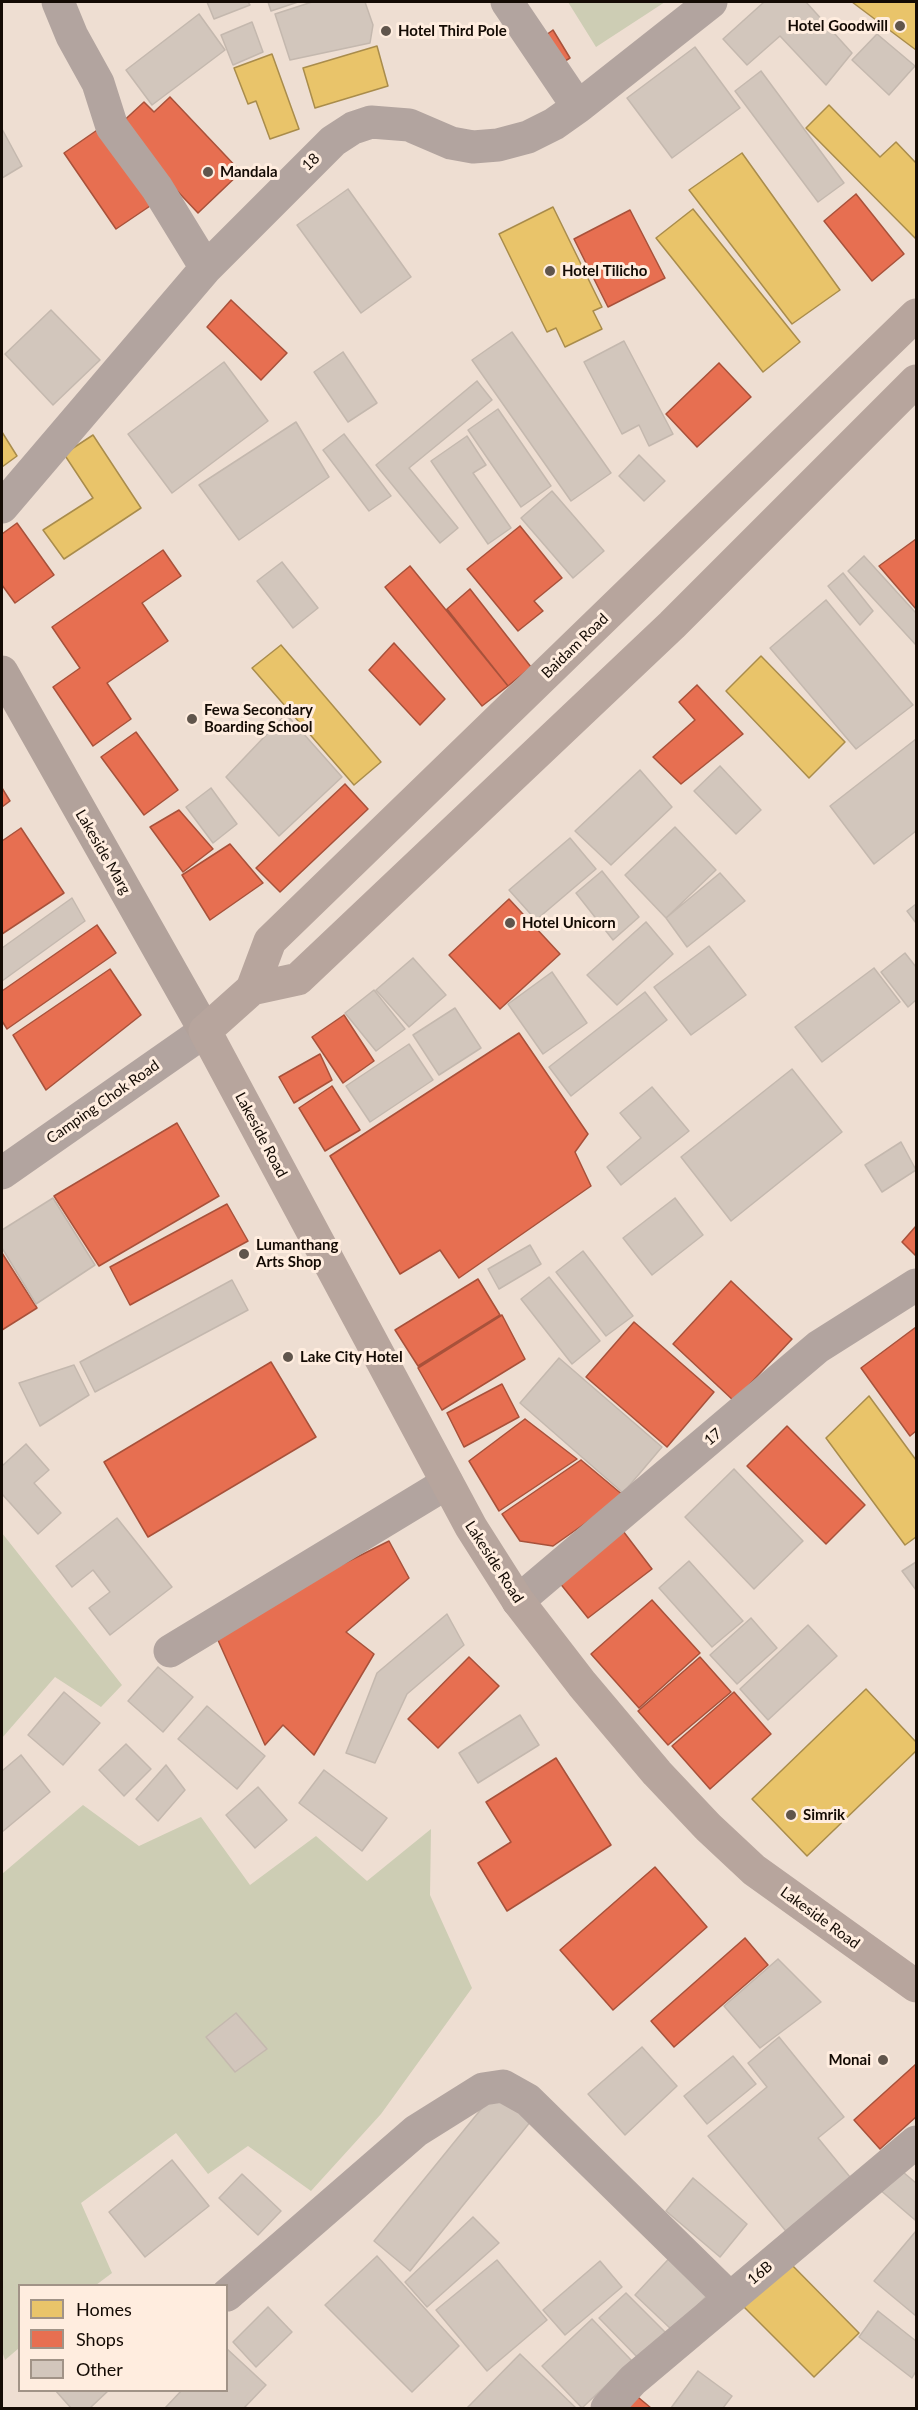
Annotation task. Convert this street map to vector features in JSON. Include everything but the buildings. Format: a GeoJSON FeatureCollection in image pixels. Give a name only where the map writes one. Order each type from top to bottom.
{"type":"FeatureCollection","features":[{"type":"Feature","properties":{"kind":"main road","name":"Baidam Road"},"geometry":{"type":"LineString","coordinates":[[205,1031],[252,989],[270,941],[916,315]]}},
{"type":"Feature","properties":{"kind":"main road","name":"Baidam Road"},"geometry":{"type":"LineString","coordinates":[[252,989],[298,979],[672,626],[916,381]]}},
{"type":"Feature","properties":{"kind":"main road","name":"Lakeside Marg"},"geometry":{"type":"LineString","coordinates":[[2,672],[205,1031]]}},
{"type":"Feature","properties":{"kind":"main road","name":"Lakeside Road"},"geometry":{"type":"LineString","coordinates":[[205,1031],[471,1527],[518,1601],[582,1684],[643,1757],[708,1827],[754,1870],[916,1986]]}},
{"type":"Feature","properties":{"kind":"street"},"geometry":{"type":"LineString","coordinates":[[58,2],[72,36],[98,83],[112,127],[157,188],[206,268]]}},
{"type":"Feature","properties":{"kind":"street"},"geometry":{"type":"LineString","coordinates":[[507,2],[578,107]]}},
{"type":"Feature","properties":{"kind":"street","name":"18"},"geometry":{"type":"LineString","coordinates":[[2,507],[206,268],[333,141],[353,128],[371,122],[409,125],[451,143],[474,147],[490,146],[528,137],[554,124],[578,107],[711,2]]}},
{"type":"Feature","properties":{"kind":"street","name":"Camping Chok Road"},"geometry":{"type":"LineString","coordinates":[[2,1173],[205,1031]]}},
{"type":"Feature","properties":{"kind":"street","name":"17"},"geometry":{"type":"LineString","coordinates":[[518,1601],[818,1347],[916,1285]]}},
{"type":"Feature","properties":{"kind":"street"},"geometry":{"type":"LineString","coordinates":[[170,1651],[447,1483]]}},
{"type":"Feature","properties":{"kind":"street"},"geometry":{"type":"LineString","coordinates":[[228,2294],[416,2131],[483,2089],[503,2086],[528,2100],[730,2298]]}},
{"type":"Feature","properties":{"kind":"street","name":"16B"},"geometry":{"type":"LineString","coordinates":[[607,2409],[633,2380],[916,2142]]}},
{"type":"Feature","properties":{"kind":"green space"},"geometry":{"type":"Polygon","coordinates":[[[568,2],[665,2],[596,47],[568,2]]]}},
{"type":"Feature","properties":{"kind":"green space"},"geometry":{"type":"Polygon","coordinates":[[[2,1533],[122,1685],[101,1707],[55,1677],[2,1738],[2,1533]]]}},
{"type":"Feature","properties":{"kind":"green space"},"geometry":{"type":"Polygon","coordinates":[[[83,1805],[139,1846],[201,1817],[250,1885],[316,1836],[367,1881],[431,1829],[430,1895],[472,1988],[381,2114],[311,2191],[248,2146],[208,2174],[176,2133],[81,2203],[112,2273],[97,2284],[18,2284],[18,2349],[5,2360],[2,2351],[2,1874],[83,1805]]]}},
{"type":"Feature","properties":{"kind":"place","name":"Hotel Goodwill"},"geometry":{"type":"Point","coordinates":[900,26]}},
{"type":"Feature","properties":{"kind":"place","name":"Hotel Third Pole"},"geometry":{"type":"Point","coordinates":[386,31]}},
{"type":"Feature","properties":{"kind":"place","name":"Mandala"},"geometry":{"type":"Point","coordinates":[208,172]}},
{"type":"Feature","properties":{"kind":"place","name":"Hotel Tilicho"},"geometry":{"type":"Point","coordinates":[550,271]}},
{"type":"Feature","properties":{"kind":"place","name":"Fewa Secondary Boarding School"},"geometry":{"type":"Point","coordinates":[192,719]}},
{"type":"Feature","properties":{"kind":"place","name":"Hotel Unicorn"},"geometry":{"type":"Point","coordinates":[510,923]}},
{"type":"Feature","properties":{"kind":"place","name":"Lumanthang Arts Shop"},"geometry":{"type":"Point","coordinates":[244,1254]}},
{"type":"Feature","properties":{"kind":"place","name":"Lake City Hotel"},"geometry":{"type":"Point","coordinates":[288,1357]}},
{"type":"Feature","properties":{"kind":"place","name":"Simrik"},"geometry":{"type":"Point","coordinates":[791,1815]}},
{"type":"Feature","properties":{"kind":"place","name":"Monai"},"geometry":{"type":"Point","coordinates":[883,2060]}}]}
